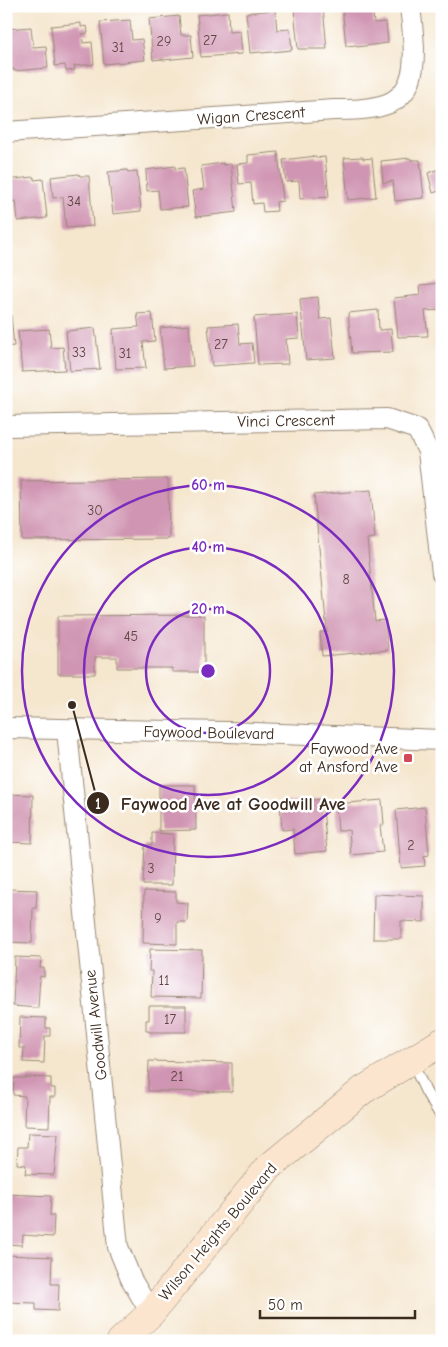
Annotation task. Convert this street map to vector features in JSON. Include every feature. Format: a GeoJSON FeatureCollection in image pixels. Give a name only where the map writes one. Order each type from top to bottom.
{"type":"FeatureCollection","features":[{"type":"Feature","properties":{"kind":"main road","name":"Wilson Heights Boulevard"},"geometry":{"type":"LineString","coordinates":[[122,1341],[151,1313],[268,1168],[363,1090],[442,1042]]}},
{"type":"Feature","properties":{"kind":"street","name":"Wigan Crescent"},"geometry":{"type":"LineString","coordinates":[[6,132],[363,109],[386,105],[401,95],[410,82],[415,60],[410,6]]}},
{"type":"Feature","properties":{"kind":"street","name":"Vinci Crescent"},"geometry":{"type":"LineString","coordinates":[[6,426],[387,419],[417,429],[428,451],[442,573]]}},
{"type":"Feature","properties":{"kind":"street","name":"Faywood Boulevard"},"geometry":{"type":"LineString","coordinates":[[6,728],[227,732],[442,740]]}},
{"type":"Feature","properties":{"kind":"street","name":"Goodwill Avenue"},"geometry":{"type":"LineString","coordinates":[[67,730],[118,1247],[131,1279],[151,1313]]}},
{"type":"Feature","properties":{"kind":"lane"},"geometry":{"type":"LineString","coordinates":[[411,1061],[426,1092],[442,1118]]}},
{"type":"Feature","properties":{"kind":"building"},"geometry":{"type":"Polygon","coordinates":[[[342,6],[372,6],[374,23],[386,22],[388,43],[357,47],[356,45],[346,46],[342,6]]]}},
{"type":"Feature","properties":{"kind":"building"},"geometry":{"type":"Polygon","coordinates":[[[323,7],[327,49],[298,49],[294,10],[323,7]]]}},
{"type":"Feature","properties":{"kind":"building"},"geometry":{"type":"Polygon","coordinates":[[[275,10],[277,30],[290,29],[292,50],[250,53],[246,13],[275,10]]]}},
{"type":"Feature","properties":{"kind":"building"},"geometry":{"type":"Polygon","coordinates":[[[228,12],[229,32],[240,31],[242,54],[201,57],[197,15],[228,12]]]}},
{"type":"Feature","properties":{"kind":"building"},"geometry":{"type":"Polygon","coordinates":[[[179,16],[181,35],[191,35],[193,57],[153,60],[149,19],[179,16]]]}},
{"type":"Feature","properties":{"kind":"building"},"geometry":{"type":"Polygon","coordinates":[[[130,20],[132,40],[142,39],[145,60],[104,64],[100,22],[130,20]]]}},
{"type":"Feature","properties":{"kind":"building"},"geometry":{"type":"Polygon","coordinates":[[[81,23],[81,27],[87,26],[88,33],[82,34],[83,43],[92,42],[94,64],[74,66],[75,70],[66,71],[65,65],[55,66],[51,26],[81,23]]]}},
{"type":"Feature","properties":{"kind":"building"},"geometry":{"type":"Polygon","coordinates":[[[31,27],[33,47],[46,46],[48,68],[6,70],[6,29],[31,27]]]}},
{"type":"Feature","properties":{"kind":"building"},"geometry":{"type":"Polygon","coordinates":[[[278,152],[283,201],[276,202],[277,211],[263,212],[262,203],[253,204],[251,183],[239,184],[237,164],[248,163],[248,155],[278,152]]]}},
{"type":"Feature","properties":{"kind":"building"},"geometry":{"type":"Polygon","coordinates":[[[316,156],[316,158],[325,157],[329,197],[300,199],[299,181],[286,182],[283,160],[316,156]]]}},
{"type":"Feature","properties":{"kind":"building"},"geometry":{"type":"Polygon","coordinates":[[[363,157],[363,159],[372,158],[376,197],[348,200],[344,158],[363,157]]]}},
{"type":"Feature","properties":{"kind":"building"},"geometry":{"type":"Polygon","coordinates":[[[410,158],[411,160],[420,160],[424,198],[395,201],[393,181],[383,183],[381,161],[410,158]]]}},
{"type":"Feature","properties":{"kind":"building"},"geometry":{"type":"Polygon","coordinates":[[[223,163],[223,165],[231,164],[236,212],[196,217],[192,191],[204,189],[201,166],[223,163]]]}},
{"type":"Feature","properties":{"kind":"building"},"geometry":{"type":"Polygon","coordinates":[[[175,166],[175,169],[184,168],[188,207],[160,209],[158,190],[147,191],[146,170],[175,166]]]}},
{"type":"Feature","properties":{"kind":"building"},"geometry":{"type":"Polygon","coordinates":[[[442,168],[442,190],[433,193],[428,173],[442,168]]]}},
{"type":"Feature","properties":{"kind":"building"},"geometry":{"type":"Polygon","coordinates":[[[127,170],[128,172],[137,171],[141,211],[113,214],[108,172],[127,170]]]}},
{"type":"Feature","properties":{"kind":"building"},"geometry":{"type":"Polygon","coordinates":[[[79,174],[80,176],[89,176],[93,226],[66,228],[63,197],[53,198],[51,177],[79,174]]]}},
{"type":"Feature","properties":{"kind":"building"},"geometry":{"type":"Polygon","coordinates":[[[34,177],[34,180],[43,179],[47,218],[18,221],[16,201],[6,202],[6,180],[34,177]]]}},
{"type":"Feature","properties":{"kind":"building"},"geometry":{"type":"Polygon","coordinates":[[[442,283],[442,310],[425,311],[428,336],[398,337],[394,298],[421,295],[420,285],[442,283]]]}},
{"type":"Feature","properties":{"kind":"building"},"geometry":{"type":"Polygon","coordinates":[[[318,297],[320,319],[331,318],[335,358],[306,360],[300,299],[318,297]]]}},
{"type":"Feature","properties":{"kind":"building"},"geometry":{"type":"Polygon","coordinates":[[[378,310],[379,330],[391,329],[393,352],[352,353],[348,313],[378,310]]]}},
{"type":"Feature","properties":{"kind":"building"},"geometry":{"type":"Polygon","coordinates":[[[152,313],[155,341],[143,342],[146,368],[116,369],[113,329],[139,327],[137,314],[152,313]]]}},
{"type":"Feature","properties":{"kind":"building"},"geometry":{"type":"Polygon","coordinates":[[[297,314],[299,338],[286,339],[288,364],[258,365],[254,317],[297,314]]]}},
{"type":"Feature","properties":{"kind":"building"},"geometry":{"type":"Polygon","coordinates":[[[6,315],[11,315],[14,346],[6,347],[6,315]]]}},
{"type":"Feature","properties":{"kind":"building"},"geometry":{"type":"Polygon","coordinates":[[[238,324],[240,344],[252,343],[254,363],[212,366],[208,326],[238,324]]]}},
{"type":"Feature","properties":{"kind":"building"},"geometry":{"type":"Polygon","coordinates":[[[189,325],[193,366],[164,368],[160,328],[189,325]]]}},
{"type":"Feature","properties":{"kind":"building"},"geometry":{"type":"Polygon","coordinates":[[[95,328],[100,369],[70,371],[66,331],[95,328]]]}},
{"type":"Feature","properties":{"kind":"building"},"geometry":{"type":"Polygon","coordinates":[[[49,329],[51,348],[63,347],[65,370],[22,372],[18,331],[49,329]]]}},
{"type":"Feature","properties":{"kind":"building"},"geometry":{"type":"Polygon","coordinates":[[[168,479],[169,539],[22,540],[21,481],[168,479]]]}},
{"type":"Feature","properties":{"kind":"building"},"geometry":{"type":"Polygon","coordinates":[[[371,490],[375,538],[367,539],[375,621],[385,620],[388,650],[322,656],[320,632],[327,632],[314,495],[371,490]]]}},
{"type":"Feature","properties":{"kind":"building"},"geometry":{"type":"Polygon","coordinates":[[[204,615],[204,672],[172,672],[172,668],[117,668],[117,657],[95,657],[95,674],[58,674],[58,616],[204,615]]]}},
{"type":"Feature","properties":{"kind":"building"},"geometry":{"type":"Polygon","coordinates":[[[159,785],[195,785],[196,830],[159,831],[159,785]]]}},
{"type":"Feature","properties":{"kind":"building"},"geometry":{"type":"Polygon","coordinates":[[[6,794],[33,795],[32,843],[6,842],[6,794]]]}},
{"type":"Feature","properties":{"kind":"building"},"geometry":{"type":"Polygon","coordinates":[[[322,799],[327,851],[295,854],[293,829],[282,830],[280,803],[322,799]]]}},
{"type":"Feature","properties":{"kind":"building"},"geometry":{"type":"Polygon","coordinates":[[[382,800],[384,825],[380,825],[383,852],[351,855],[349,830],[338,831],[336,804],[382,800]]]}},
{"type":"Feature","properties":{"kind":"building"},"geometry":{"type":"Polygon","coordinates":[[[425,807],[429,855],[424,856],[425,866],[401,868],[396,810],[425,807]]]}},
{"type":"Feature","properties":{"kind":"building"},"geometry":{"type":"Polygon","coordinates":[[[152,833],[173,834],[172,885],[143,885],[145,845],[152,845],[152,833]]]}},
{"type":"Feature","properties":{"kind":"building"},"geometry":{"type":"Polygon","coordinates":[[[6,889],[37,890],[36,908],[33,908],[32,943],[6,942],[6,889]]]}},
{"type":"Feature","properties":{"kind":"building"},"geometry":{"type":"Polygon","coordinates":[[[144,891],[176,892],[176,902],[188,903],[187,922],[177,922],[177,944],[143,943],[144,891]]]}},
{"type":"Feature","properties":{"kind":"building"},"geometry":{"type":"Polygon","coordinates":[[[374,894],[424,896],[424,922],[401,921],[401,939],[373,939],[374,894]]]}},
{"type":"Feature","properties":{"kind":"building"},"geometry":{"type":"Polygon","coordinates":[[[150,949],[202,950],[201,998],[151,997],[152,971],[149,971],[150,949]]]}},
{"type":"Feature","properties":{"kind":"building"},"geometry":{"type":"Polygon","coordinates":[[[15,957],[41,958],[40,968],[44,968],[44,977],[40,976],[38,1008],[13,1006],[15,957]]]}},
{"type":"Feature","properties":{"kind":"building"},"geometry":{"type":"Polygon","coordinates":[[[149,1006],[186,1006],[186,1032],[146,1031],[146,1020],[149,1020],[149,1006]]]}},
{"type":"Feature","properties":{"kind":"building"},"geometry":{"type":"Polygon","coordinates":[[[20,1017],[46,1018],[46,1028],[50,1028],[50,1036],[45,1036],[44,1063],[23,1062],[24,1048],[19,1048],[20,1017]]]}},
{"type":"Feature","properties":{"kind":"building"},"geometry":{"type":"Polygon","coordinates":[[[149,1061],[232,1063],[232,1092],[148,1091],[149,1061]]]}},
{"type":"Feature","properties":{"kind":"building"},"geometry":{"type":"Polygon","coordinates":[[[14,1078],[51,1078],[51,1088],[55,1088],[55,1097],[50,1097],[49,1127],[24,1126],[25,1096],[13,1095],[14,1078]]]}},
{"type":"Feature","properties":{"kind":"building"},"geometry":{"type":"Polygon","coordinates":[[[28,1133],[58,1134],[54,1175],[25,1174],[26,1165],[17,1164],[18,1147],[27,1147],[28,1133]]]}},
{"type":"Feature","properties":{"kind":"building"},"geometry":{"type":"Polygon","coordinates":[[[6,1194],[51,1196],[50,1216],[54,1216],[53,1237],[23,1235],[22,1245],[6,1244],[6,1194]]]}},
{"type":"Feature","properties":{"kind":"building"},"geometry":{"type":"Polygon","coordinates":[[[6,1255],[52,1257],[51,1284],[59,1284],[58,1311],[36,1310],[36,1303],[6,1302],[6,1255]]]}},
{"type":"Feature","properties":{"kind":"place","name":"Faywood Ave at Goodwill Ave"},"geometry":{"type":"Point","coordinates":[72,705]}},
{"type":"Feature","properties":{"kind":"place","name":"Faywood Ave at Ansford Ave"},"geometry":{"type":"Point","coordinates":[408,758]}}]}
